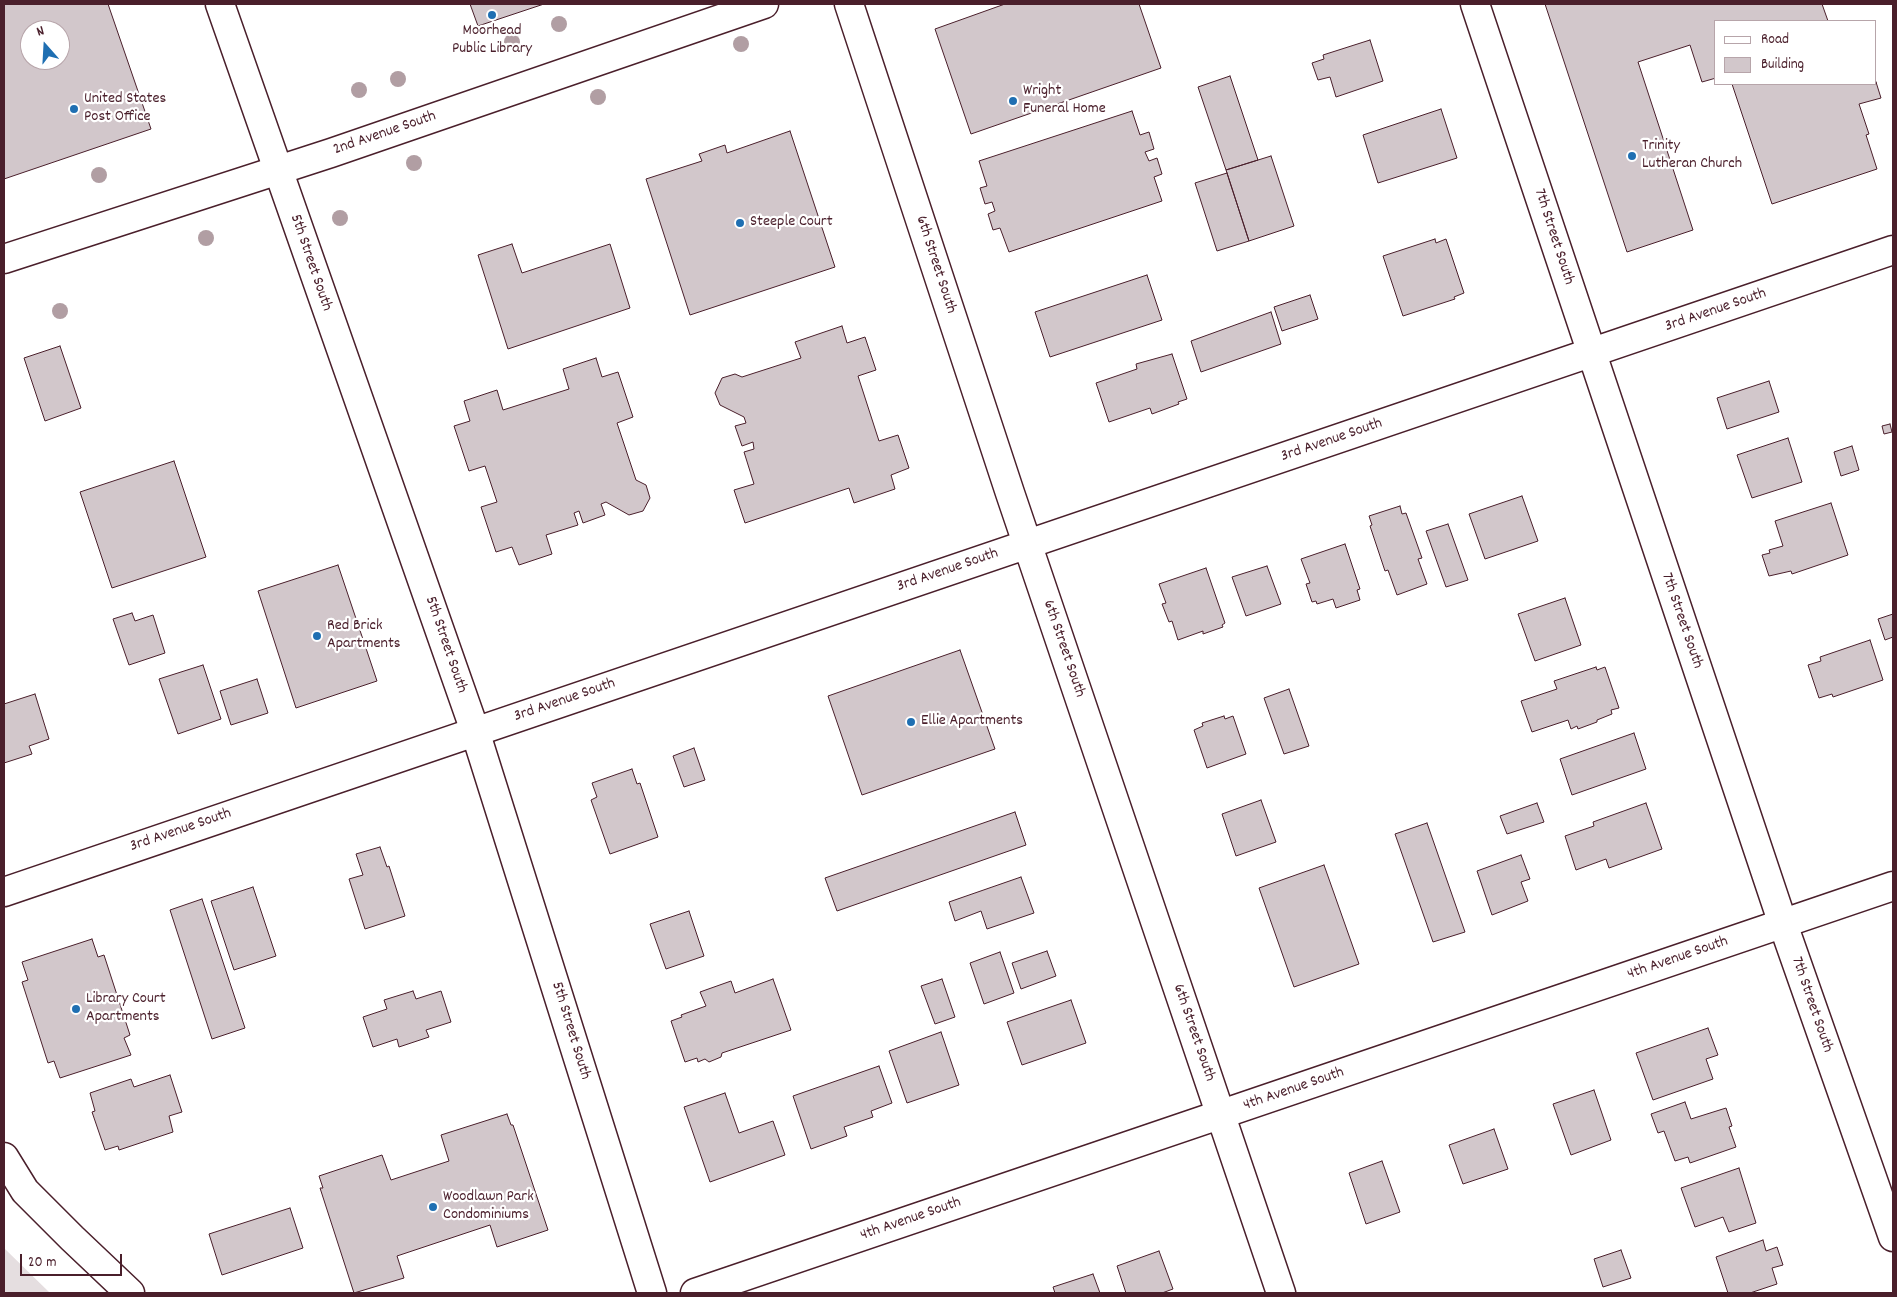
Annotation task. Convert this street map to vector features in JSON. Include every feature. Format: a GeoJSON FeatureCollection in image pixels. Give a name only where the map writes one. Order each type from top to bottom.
{"type":"FeatureCollection","features":[{"type":"Feature","properties":{"kind":"street","name":"5th Street South"},"geometry":{"type":"LineString","coordinates":[[220,4],[475,731],[652,1293]]}},
{"type":"Feature","properties":{"kind":"street","name":"2nd Avenue South"},"geometry":{"type":"LineString","coordinates":[[4,259],[331,153],[764,4]]}},
{"type":"Feature","properties":{"kind":"street","name":"6th Street South"},"geometry":{"type":"LineString","coordinates":[[849,4],[1280,1293]]}},
{"type":"Feature","properties":{"kind":"street","name":"7th Street South"},"geometry":{"type":"LineString","coordinates":[[1475,4],[1783,924],[1893,1237]]}},
{"type":"Feature","properties":{"kind":"street","name":"3rd Avenue South"},"geometry":{"type":"LineString","coordinates":[[4,892],[1893,250]]}},
{"type":"Feature","properties":{"kind":"street","name":"4th Avenue South"},"geometry":{"type":"LineString","coordinates":[[695,1293],[1893,886]]}},
{"type":"Feature","properties":{"kind":"street"},"geometry":{"type":"LineString","coordinates":[[4,1157],[25,1191]]}},
{"type":"Feature","properties":{"kind":"street"},"geometry":{"type":"LineString","coordinates":[[4,1168],[72,1238],[130,1293]]}},
{"type":"Feature","properties":{"kind":"shaded area"},"geometry":{"type":"Polygon","coordinates":[[[4,1248],[50,1293],[4,1293],[4,1248]]]}},
{"type":"Feature","properties":{"kind":"building","name":"United States Post Office"},"geometry":{"type":"Polygon","coordinates":[[[4,4],[108,4],[151,129],[4,179],[4,4]]]}},
{"type":"Feature","properties":{"kind":"building","name":"Moorhead Public Library"},"geometry":{"type":"Polygon","coordinates":[[[470,4],[544,4],[478,26],[470,4]]]}},
{"type":"Feature","properties":{"kind":"building","name":"Wright Funeral Home"},"geometry":{"type":"Polygon","coordinates":[[[1005,4],[1139,4],[1161,68],[971,134],[935,29],[1005,4]]]}},
{"type":"Feature","properties":{"kind":"building","name":"Trinity Lutheran Church"},"geometry":{"type":"Polygon","coordinates":[[[1545,4],[1822,4],[1828,20],[1714,20],[1714,79],[1702,82],[1690,45],[1638,62],[1693,230],[1627,252],[1545,4]]]}},
{"type":"Feature","properties":{"kind":"building"},"geometry":{"type":"Polygon","coordinates":[[[1370,40],[1383,81],[1336,97],[1330,77],[1318,80],[1312,63],[1324,59],[1323,55],[1370,40]]]}},
{"type":"Feature","properties":{"kind":"building"},"geometry":{"type":"Polygon","coordinates":[[[1230,76],[1258,160],[1226,170],[1198,87],[1230,76]]]}},
{"type":"Feature","properties":{"kind":"building","name":"Trinity Lutheran Church"},"geometry":{"type":"Polygon","coordinates":[[[1732,85],[1877,85],[1881,98],[1859,104],[1869,134],[1866,135],[1877,169],[1772,204],[1732,85]]]}},
{"type":"Feature","properties":{"kind":"building"},"geometry":{"type":"Polygon","coordinates":[[[1441,109],[1457,158],[1378,183],[1363,135],[1441,109]]]}},
{"type":"Feature","properties":{"kind":"building"},"geometry":{"type":"Polygon","coordinates":[[[1132,111],[1140,135],[1149,132],[1154,149],[1145,152],[1149,161],[1157,158],[1162,174],[1154,177],[1162,201],[1009,252],[1000,228],[993,230],[988,214],[995,211],[992,202],[985,204],[980,188],[987,186],[979,161],[1132,111]]]}},
{"type":"Feature","properties":{"kind":"building","name":"Steeple Court"},"geometry":{"type":"Polygon","coordinates":[[[790,131],[835,267],[690,315],[646,179],[702,161],[699,154],[725,145],[727,153],[790,131]]]}},
{"type":"Feature","properties":{"kind":"building"},"geometry":{"type":"Polygon","coordinates":[[[1271,156],[1294,226],[1249,241],[1226,170],[1271,156]]]}},
{"type":"Feature","properties":{"kind":"building"},"geometry":{"type":"Polygon","coordinates":[[[1227,173],[1249,241],[1217,251],[1195,183],[1227,173]]]}},
{"type":"Feature","properties":{"kind":"building"},"geometry":{"type":"Polygon","coordinates":[[[1435,239],[1436,243],[1446,239],[1464,293],[1454,297],[1455,299],[1403,316],[1383,256],[1435,239]]]}},
{"type":"Feature","properties":{"kind":"building"},"geometry":{"type":"Polygon","coordinates":[[[512,244],[522,273],[610,244],[630,308],[508,349],[478,255],[512,244]]]}},
{"type":"Feature","properties":{"kind":"building"},"geometry":{"type":"Polygon","coordinates":[[[1147,275],[1162,320],[1050,357],[1035,312],[1147,275]]]}},
{"type":"Feature","properties":{"kind":"building"},"geometry":{"type":"Polygon","coordinates":[[[1310,295],[1318,319],[1282,331],[1274,307],[1310,295]]]}},
{"type":"Feature","properties":{"kind":"building"},"geometry":{"type":"Polygon","coordinates":[[[1271,312],[1281,344],[1201,372],[1191,341],[1271,312]]]}},
{"type":"Feature","properties":{"kind":"building"},"geometry":{"type":"Polygon","coordinates":[[[842,326],[847,343],[865,337],[876,370],[858,376],[879,441],[898,435],[909,468],[891,475],[895,489],[854,503],[849,488],[745,523],[734,490],[754,484],[744,452],[754,449],[753,442],[742,446],[735,426],[746,423],[744,417],[720,405],[715,393],[722,378],[735,374],[742,377],[801,358],[795,342],[842,326]]]}},
{"type":"Feature","properties":{"kind":"building"},"geometry":{"type":"Polygon","coordinates":[[[60,346],[81,408],[45,421],[24,358],[60,346]]]}},
{"type":"Feature","properties":{"kind":"building"},"geometry":{"type":"Polygon","coordinates":[[[1172,354],[1187,399],[1152,414],[1150,408],[1109,422],[1096,383],[1137,369],[1136,364],[1172,354]]]}},
{"type":"Feature","properties":{"kind":"building"},"geometry":{"type":"Polygon","coordinates":[[[596,358],[602,377],[618,372],[633,417],[617,423],[636,480],[646,485],[650,498],[643,511],[629,515],[606,502],[601,504],[605,515],[583,523],[579,511],[574,513],[578,525],[546,535],[552,554],[519,565],[512,547],[496,552],[481,507],[497,502],[485,466],[469,471],[454,426],[470,421],[464,401],[497,390],[503,410],[569,389],[563,369],[596,358]]]}},
{"type":"Feature","properties":{"kind":"building"},"geometry":{"type":"Polygon","coordinates":[[[1769,381],[1779,412],[1727,429],[1717,398],[1769,381]]]}},
{"type":"Feature","properties":{"kind":"building"},"geometry":{"type":"Polygon","coordinates":[[[1890,424],[1892,432],[1884,434],[1882,426],[1890,424]]]}},
{"type":"Feature","properties":{"kind":"building"},"geometry":{"type":"Polygon","coordinates":[[[1788,438],[1802,482],[1752,498],[1737,455],[1788,438]]]}},
{"type":"Feature","properties":{"kind":"building"},"geometry":{"type":"Polygon","coordinates":[[[1852,446],[1859,470],[1841,476],[1834,452],[1852,446]]]}},
{"type":"Feature","properties":{"kind":"building"},"geometry":{"type":"Polygon","coordinates":[[[174,461],[206,557],[112,588],[80,492],[174,461]]]}},
{"type":"Feature","properties":{"kind":"building"},"geometry":{"type":"Polygon","coordinates":[[[1522,496],[1538,541],[1485,559],[1469,514],[1522,496]]]}},
{"type":"Feature","properties":{"kind":"building"},"geometry":{"type":"Polygon","coordinates":[[[1831,503],[1848,555],[1792,574],[1791,571],[1769,576],[1762,555],[1770,553],[1769,550],[1783,546],[1775,521],[1831,503]]]}},
{"type":"Feature","properties":{"kind":"building"},"geometry":{"type":"Polygon","coordinates":[[[1400,506],[1402,514],[1406,513],[1422,558],[1418,559],[1427,584],[1397,595],[1388,570],[1385,571],[1370,526],[1372,525],[1369,516],[1400,506]]]}},
{"type":"Feature","properties":{"kind":"building"},"geometry":{"type":"Polygon","coordinates":[[[1448,524],[1468,580],[1446,587],[1426,531],[1448,524]]]}},
{"type":"Feature","properties":{"kind":"building"},"geometry":{"type":"Polygon","coordinates":[[[1345,544],[1360,589],[1357,590],[1360,600],[1336,608],[1333,599],[1317,604],[1316,601],[1312,602],[1306,584],[1310,583],[1301,559],[1345,544]]]}},
{"type":"Feature","properties":{"kind":"building","name":"Red Brick Apartments"},"geometry":{"type":"Polygon","coordinates":[[[338,565],[377,681],[296,708],[258,591],[338,565]]]}},
{"type":"Feature","properties":{"kind":"building"},"geometry":{"type":"Polygon","coordinates":[[[1267,566],[1281,604],[1246,616],[1232,577],[1267,566]]]}},
{"type":"Feature","properties":{"kind":"building"},"geometry":{"type":"Polygon","coordinates":[[[1206,568],[1225,623],[1222,625],[1223,627],[1203,634],[1203,631],[1178,640],[1172,621],[1169,622],[1162,604],[1166,603],[1159,584],[1206,568]]]}},
{"type":"Feature","properties":{"kind":"building"},"geometry":{"type":"Polygon","coordinates":[[[1565,598],[1581,645],[1535,661],[1518,614],[1565,598]]]}},
{"type":"Feature","properties":{"kind":"building"},"geometry":{"type":"Polygon","coordinates":[[[132,613],[135,621],[153,615],[165,653],[129,665],[113,619],[132,613]]]}},
{"type":"Feature","properties":{"kind":"building"},"geometry":{"type":"Polygon","coordinates":[[[1893,614],[1893,637],[1885,640],[1878,619],[1893,614]]]}},
{"type":"Feature","properties":{"kind":"building"},"geometry":{"type":"Polygon","coordinates":[[[1870,640],[1883,680],[1833,697],[1832,694],[1819,698],[1808,665],[1821,661],[1820,657],[1870,640]]]}},
{"type":"Feature","properties":{"kind":"building","name":"Ellie Apartments"},"geometry":{"type":"Polygon","coordinates":[[[960,650],[995,749],[862,795],[828,696],[960,650]]]}},
{"type":"Feature","properties":{"kind":"building"},"geometry":{"type":"Polygon","coordinates":[[[203,665],[221,719],[178,734],[159,679],[203,665]]]}},
{"type":"Feature","properties":{"kind":"building"},"geometry":{"type":"Polygon","coordinates":[[[1596,667],[1597,670],[1605,667],[1619,708],[1611,710],[1612,714],[1597,720],[1597,722],[1578,729],[1577,726],[1571,729],[1568,720],[1532,732],[1521,701],[1557,689],[1554,681],[1596,667]]]}},
{"type":"Feature","properties":{"kind":"building"},"geometry":{"type":"Polygon","coordinates":[[[257,679],[268,713],[231,725],[220,691],[257,679]]]}},
{"type":"Feature","properties":{"kind":"building"},"geometry":{"type":"Polygon","coordinates":[[[1289,689],[1309,746],[1284,754],[1264,698],[1289,689]]]}},
{"type":"Feature","properties":{"kind":"building"},"geometry":{"type":"Polygon","coordinates":[[[35,694],[49,739],[29,746],[32,754],[4,763],[4,704],[35,694]]]}},
{"type":"Feature","properties":{"kind":"building"},"geometry":{"type":"Polygon","coordinates":[[[1224,716],[1225,719],[1233,716],[1246,754],[1207,768],[1194,730],[1203,726],[1202,723],[1224,716]]]}},
{"type":"Feature","properties":{"kind":"building"},"geometry":{"type":"Polygon","coordinates":[[[1634,733],[1646,769],[1572,795],[1560,759],[1634,733]]]}},
{"type":"Feature","properties":{"kind":"building"},"geometry":{"type":"Polygon","coordinates":[[[694,748],[705,780],[684,787],[673,756],[694,748]]]}},
{"type":"Feature","properties":{"kind":"building"},"geometry":{"type":"Polygon","coordinates":[[[632,769],[637,784],[640,783],[658,837],[610,854],[591,800],[597,797],[592,783],[632,769]]]}},
{"type":"Feature","properties":{"kind":"building"},"geometry":{"type":"Polygon","coordinates":[[[1261,800],[1276,842],[1236,856],[1222,814],[1261,800]]]}},
{"type":"Feature","properties":{"kind":"building"},"geometry":{"type":"Polygon","coordinates":[[[1537,803],[1544,822],[1507,834],[1500,816],[1537,803]]]}},
{"type":"Feature","properties":{"kind":"building"},"geometry":{"type":"Polygon","coordinates":[[[1646,803],[1662,849],[1609,868],[1606,859],[1576,870],[1565,836],[1594,826],[1593,822],[1646,803]]]}},
{"type":"Feature","properties":{"kind":"building"},"geometry":{"type":"Polygon","coordinates":[[[1015,812],[1026,845],[837,911],[825,878],[1015,812]]]}},
{"type":"Feature","properties":{"kind":"building"},"geometry":{"type":"Polygon","coordinates":[[[1427,823],[1465,932],[1433,942],[1395,834],[1427,823]]]}},
{"type":"Feature","properties":{"kind":"building"},"geometry":{"type":"Polygon","coordinates":[[[380,847],[387,867],[389,866],[405,916],[365,929],[349,879],[363,875],[356,854],[380,847]]]}},
{"type":"Feature","properties":{"kind":"building"},"geometry":{"type":"Polygon","coordinates":[[[1521,855],[1530,879],[1521,882],[1528,901],[1492,915],[1477,871],[1521,855]]]}},
{"type":"Feature","properties":{"kind":"building"},"geometry":{"type":"Polygon","coordinates":[[[1324,865],[1359,964],[1294,987],[1259,888],[1324,865]]]}},
{"type":"Feature","properties":{"kind":"building"},"geometry":{"type":"Polygon","coordinates":[[[1021,877],[1034,913],[987,929],[981,911],[955,921],[949,902],[1021,877]]]}},
{"type":"Feature","properties":{"kind":"building"},"geometry":{"type":"Polygon","coordinates":[[[253,887],[276,956],[234,970],[211,901],[253,887]]]}},
{"type":"Feature","properties":{"kind":"building"},"geometry":{"type":"Polygon","coordinates":[[[202,899],[245,1028],[212,1039],[170,910],[202,899]]]}},
{"type":"Feature","properties":{"kind":"building"},"geometry":{"type":"Polygon","coordinates":[[[689,911],[704,956],[666,969],[650,924],[689,911]]]}},
{"type":"Feature","properties":{"kind":"building","name":"Library Court Apartments"},"geometry":{"type":"Polygon","coordinates":[[[92,939],[98,957],[104,955],[130,1035],[124,1038],[131,1055],[60,1078],[54,1061],[48,1063],[22,982],[28,980],[22,962],[92,939]]]}},
{"type":"Feature","properties":{"kind":"building"},"geometry":{"type":"Polygon","coordinates":[[[1047,951],[1056,976],[1021,989],[1012,963],[1047,951]]]}},
{"type":"Feature","properties":{"kind":"building"},"geometry":{"type":"Polygon","coordinates":[[[1000,952],[1014,993],[984,1004],[970,963],[1000,952]]]}},
{"type":"Feature","properties":{"kind":"building"},"geometry":{"type":"Polygon","coordinates":[[[773,979],[791,1030],[722,1053],[721,1057],[709,1062],[705,1059],[698,1062],[697,1058],[685,1062],[671,1021],[682,1017],[681,1015],[706,1006],[700,992],[731,981],[735,993],[773,979]]]}},
{"type":"Feature","properties":{"kind":"building"},"geometry":{"type":"Polygon","coordinates":[[[942,979],[955,1017],[935,1024],[921,986],[942,979]]]}},
{"type":"Feature","properties":{"kind":"building"},"geometry":{"type":"Polygon","coordinates":[[[413,991],[416,999],[441,991],[451,1022],[426,1030],[429,1037],[399,1047],[397,1039],[373,1047],[363,1017],[387,1009],[384,1000],[413,991]]]}},
{"type":"Feature","properties":{"kind":"building"},"geometry":{"type":"Polygon","coordinates":[[[1071,1000],[1086,1043],[1022,1065],[1007,1022],[1071,1000]]]}},
{"type":"Feature","properties":{"kind":"building"},"geometry":{"type":"Polygon","coordinates":[[[1708,1028],[1718,1055],[1706,1059],[1713,1079],[1653,1100],[1636,1053],[1708,1028]]]}},
{"type":"Feature","properties":{"kind":"building"},"geometry":{"type":"Polygon","coordinates":[[[941,1032],[959,1085],[907,1103],[889,1051],[941,1032]]]}},
{"type":"Feature","properties":{"kind":"building"},"geometry":{"type":"Polygon","coordinates":[[[879,1066],[892,1103],[871,1111],[873,1117],[844,1127],[847,1136],[811,1149],[793,1096],[879,1066]]]}},
{"type":"Feature","properties":{"kind":"building"},"geometry":{"type":"Polygon","coordinates":[[[170,1075],[182,1112],[169,1116],[173,1132],[119,1150],[118,1146],[105,1150],[92,1112],[95,1111],[90,1093],[131,1079],[134,1087],[170,1075]]]}},
{"type":"Feature","properties":{"kind":"building"},"geometry":{"type":"Polygon","coordinates":[[[1594,1090],[1611,1140],[1571,1155],[1553,1104],[1594,1090]]]}},
{"type":"Feature","properties":{"kind":"building"},"geometry":{"type":"Polygon","coordinates":[[[725,1093],[739,1133],[773,1121],[785,1155],[710,1182],[684,1107],[725,1093]]]}},
{"type":"Feature","properties":{"kind":"building"},"geometry":{"type":"Polygon","coordinates":[[[1685,1102],[1691,1119],[1726,1108],[1732,1126],[1729,1127],[1736,1147],[1690,1163],[1688,1157],[1675,1161],[1664,1131],[1658,1133],[1651,1114],[1685,1102]]]}},
{"type":"Feature","properties":{"kind":"building","name":"Woodlawn Park Condominiums"},"geometry":{"type":"Polygon","coordinates":[[[507,1114],[511,1125],[513,1125],[548,1230],[497,1247],[490,1225],[397,1256],[404,1278],[354,1293],[320,1188],[323,1188],[319,1176],[382,1155],[391,1180],[449,1161],[441,1135],[507,1114]]]}},
{"type":"Feature","properties":{"kind":"building"},"geometry":{"type":"Polygon","coordinates":[[[1494,1129],[1508,1169],[1463,1184],[1449,1145],[1494,1129]]]}},
{"type":"Feature","properties":{"kind":"building"},"geometry":{"type":"Polygon","coordinates":[[[1382,1161],[1400,1212],[1366,1224],[1349,1173],[1382,1161]]]}},
{"type":"Feature","properties":{"kind":"building"},"geometry":{"type":"Polygon","coordinates":[[[1739,1168],[1756,1223],[1729,1232],[1723,1217],[1695,1227],[1681,1188],[1739,1168]]]}},
{"type":"Feature","properties":{"kind":"building"},"geometry":{"type":"Polygon","coordinates":[[[290,1208],[303,1248],[222,1275],[209,1234],[290,1208]]]}},
{"type":"Feature","properties":{"kind":"building"},"geometry":{"type":"Polygon","coordinates":[[[1763,1240],[1766,1251],[1777,1247],[1783,1265],[1772,1268],[1777,1284],[1750,1293],[1728,1293],[1716,1257],[1763,1240]]]}},
{"type":"Feature","properties":{"kind":"building"},"geometry":{"type":"Polygon","coordinates":[[[1621,1250],[1631,1278],[1603,1287],[1594,1259],[1621,1250]]]}},
{"type":"Feature","properties":{"kind":"building"},"geometry":{"type":"Polygon","coordinates":[[[1159,1251],[1173,1289],[1162,1293],[1126,1293],[1117,1266],[1159,1251]]]}},
{"type":"Feature","properties":{"kind":"building"},"geometry":{"type":"Polygon","coordinates":[[[1093,1274],[1100,1293],[1055,1293],[1053,1287],[1093,1274]]]}},
{"type":"Feature","properties":{"kind":"place","name":"Moorhead Public Library"},"geometry":{"type":"Point","coordinates":[492,15]}},
{"type":"Feature","properties":{"kind":"place","name":"Wright Funeral Home"},"geometry":{"type":"Point","coordinates":[1013,101]}},
{"type":"Feature","properties":{"kind":"place","name":"United States Post Office"},"geometry":{"type":"Point","coordinates":[74,109]}},
{"type":"Feature","properties":{"kind":"place","name":"Trinity Lutheran Church"},"geometry":{"type":"Point","coordinates":[1632,156]}},
{"type":"Feature","properties":{"kind":"place","name":"Steeple Court"},"geometry":{"type":"Point","coordinates":[740,223]}},
{"type":"Feature","properties":{"kind":"place","name":"Red Brick Apartments"},"geometry":{"type":"Point","coordinates":[317,636]}},
{"type":"Feature","properties":{"kind":"place","name":"Ellie Apartments"},"geometry":{"type":"Point","coordinates":[911,722]}},
{"type":"Feature","properties":{"kind":"place","name":"Library Court Apartments"},"geometry":{"type":"Point","coordinates":[76,1009]}},
{"type":"Feature","properties":{"kind":"place","name":"Woodlawn Park Condominiums"},"geometry":{"type":"Point","coordinates":[433,1207]}}]}
